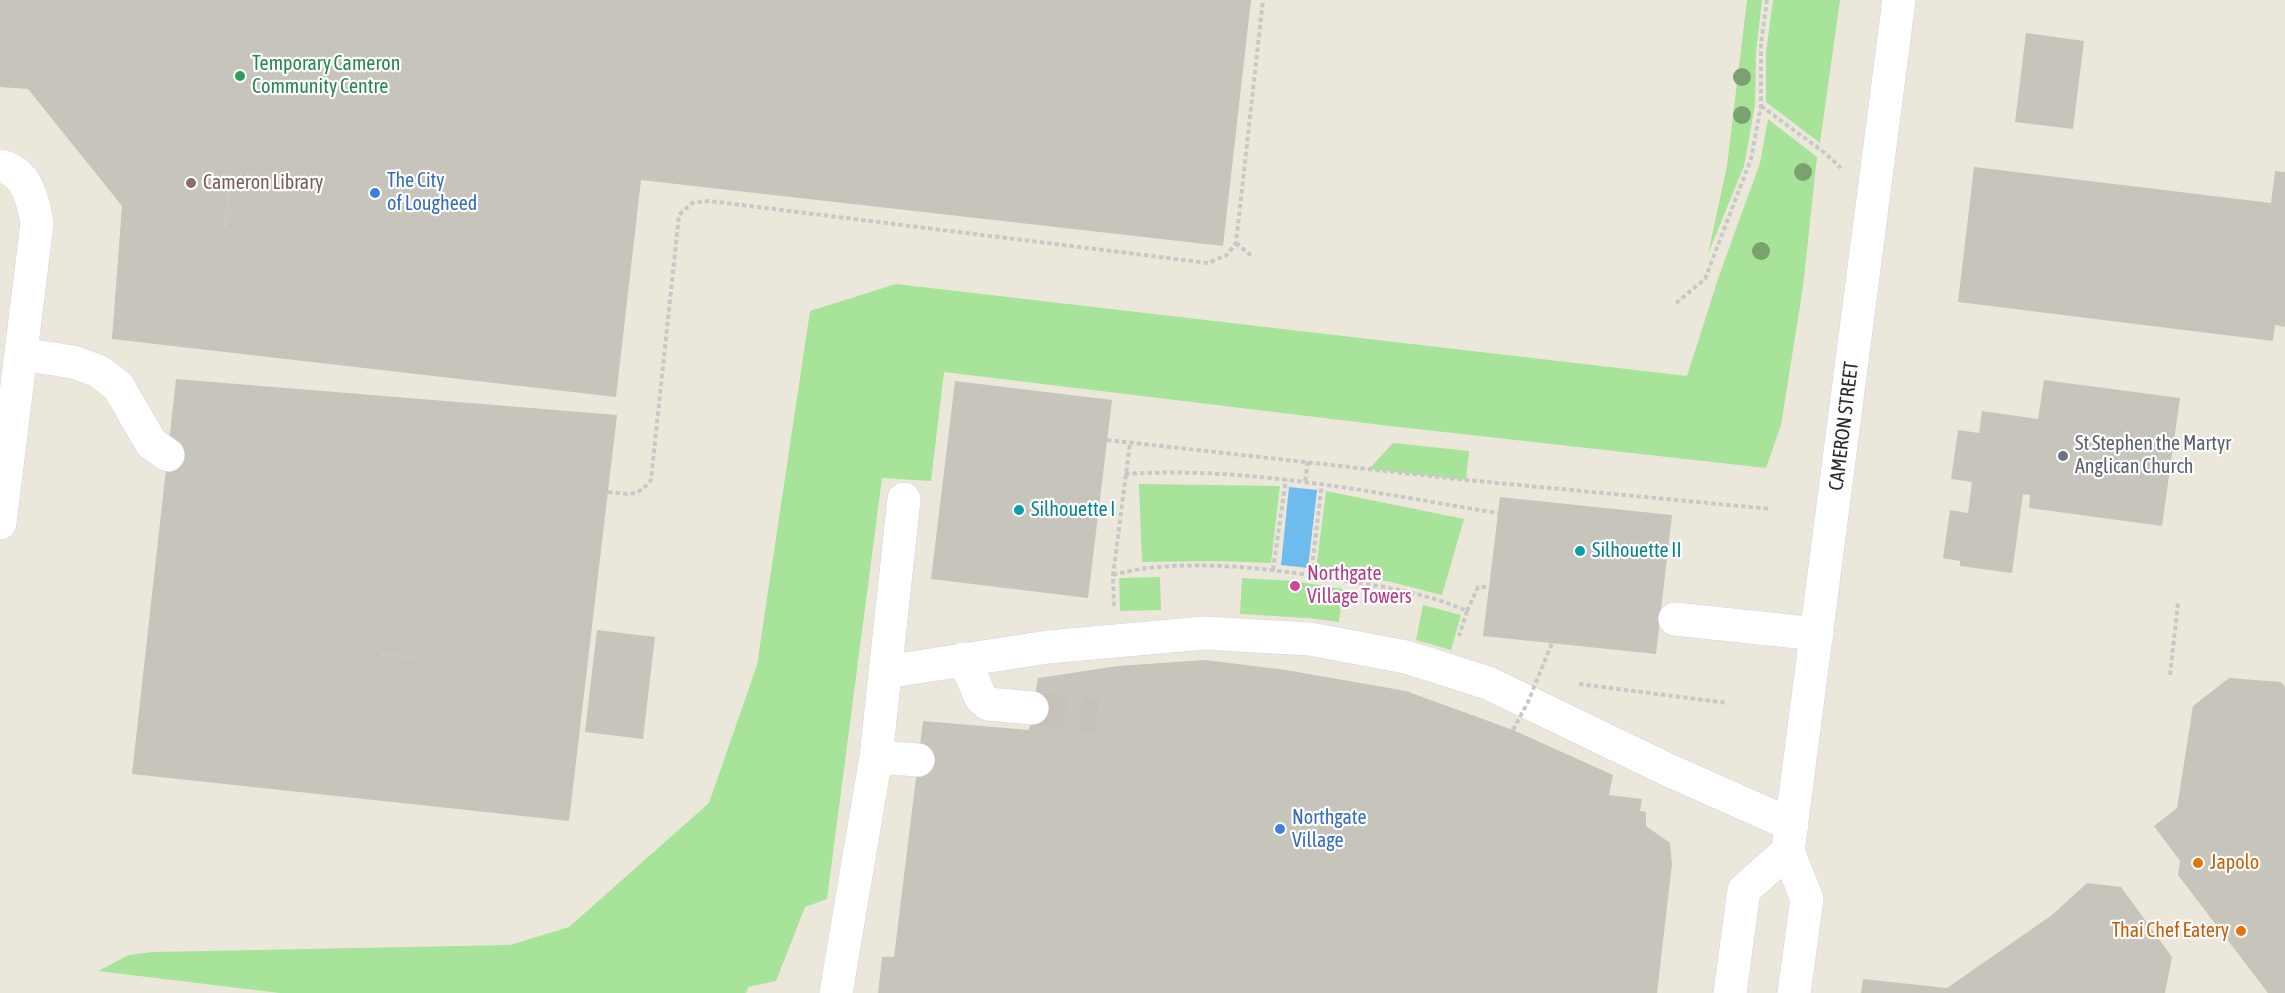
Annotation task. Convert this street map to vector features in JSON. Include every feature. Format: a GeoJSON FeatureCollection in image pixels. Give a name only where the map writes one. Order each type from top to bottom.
{"type":"FeatureCollection","features":[{"type":"Feature","properties":{"kind":"street","name":"CAMERON STREET"},"geometry":{"type":"LineString","coordinates":[[1794,993],[1807,900],[1790,838],[1899,0]]}},
{"type":"Feature","properties":{"kind":"street"},"geometry":{"type":"LineString","coordinates":[[0,166],[7,167],[21,178],[33,197],[37,223],[0,523]]}},
{"type":"Feature","properties":{"kind":"street"},"geometry":{"type":"LineString","coordinates":[[21,354],[73,362],[98,371],[118,386],[151,443],[168,455]]}},
{"type":"Feature","properties":{"kind":"street"},"geometry":{"type":"LineString","coordinates":[[836,993],[876,757],[904,499]]}},
{"type":"Feature","properties":{"kind":"street"},"geometry":{"type":"LineString","coordinates":[[1675,619],[1817,634]]}},
{"type":"Feature","properties":{"kind":"street"},"geometry":{"type":"LineString","coordinates":[[885,672],[1048,647],[1205,633],[1310,639],[1406,657],[1488,683],[1666,769],[1790,838],[1744,890],[1730,993]]}},
{"type":"Feature","properties":{"kind":"street"},"geometry":{"type":"LineString","coordinates":[[964,659],[981,698],[988,704],[1032,708]]}},
{"type":"Feature","properties":{"kind":"street"},"geometry":{"type":"LineString","coordinates":[[876,757],[918,760]]}},
{"type":"Feature","properties":{"kind":"path"},"geometry":{"type":"LineString","coordinates":[[608,492],[634,494],[651,480],[679,214],[692,203],[709,201],[1208,263],[1227,255],[1236,243],[1263,0]]}},
{"type":"Feature","properties":{"kind":"path"},"geometry":{"type":"LineString","coordinates":[[1676,303],[1705,279],[1751,159],[1761,106],[1761,44],[1767,0]]}},
{"type":"Feature","properties":{"kind":"path"},"geometry":{"type":"LineString","coordinates":[[1761,106],[1816,147]]}},
{"type":"Feature","properties":{"kind":"path"},"geometry":{"type":"LineString","coordinates":[[225,228],[231,173]]}},
{"type":"Feature","properties":{"kind":"path"},"geometry":{"type":"LineString","coordinates":[[1236,243],[1253,256]]}},
{"type":"Feature","properties":{"kind":"path"},"geometry":{"type":"LineString","coordinates":[[1107,440],[1477,481],[1771,509]]}},
{"type":"Feature","properties":{"kind":"path"},"geometry":{"type":"LineString","coordinates":[[1114,606],[1113,575],[1130,442]]}},
{"type":"Feature","properties":{"kind":"path"},"geometry":{"type":"LineString","coordinates":[[1305,481],[1308,462]]}},
{"type":"Feature","properties":{"kind":"path"},"geometry":{"type":"LineString","coordinates":[[1125,474],[1224,475],[1286,479],[1498,513]]}},
{"type":"Feature","properties":{"kind":"path"},"geometry":{"type":"LineString","coordinates":[[1273,570],[1286,479]]}},
{"type":"Feature","properties":{"kind":"path"},"geometry":{"type":"LineString","coordinates":[[1311,575],[1322,483]]}},
{"type":"Feature","properties":{"kind":"path"},"geometry":{"type":"LineString","coordinates":[[1467,611],[1478,587],[1488,587]]}},
{"type":"Feature","properties":{"kind":"path"},"geometry":{"type":"LineString","coordinates":[[2170,675],[2178,603]]}},
{"type":"Feature","properties":{"kind":"path"},"geometry":{"type":"LineString","coordinates":[[1513,730],[1528,702],[1552,643]]}},
{"type":"Feature","properties":{"kind":"path"},"geometry":{"type":"LineString","coordinates":[[381,654],[420,658]]}},
{"type":"Feature","properties":{"kind":"green space"},"geometry":{"type":"Polygon","coordinates":[[[1747,0],[1762,0],[1756,53],[1755,105],[1744,166],[1708,254],[1727,166],[1747,0]]]}},
{"type":"Feature","properties":{"kind":"green space"},"geometry":{"type":"Polygon","coordinates":[[[1773,0],[1840,0],[1820,143],[1766,102],[1766,52],[1773,0]]]}},
{"type":"Feature","properties":{"kind":"green space"},"geometry":{"type":"Polygon","coordinates":[[[1768,119],[1817,157],[1803,287],[1781,425],[1766,468],[1390,426],[944,372],[931,481],[882,478],[827,899],[805,907],[776,981],[748,987],[746,993],[280,993],[98,971],[129,955],[153,952],[510,945],[569,927],[709,803],[757,665],[810,311],[896,284],[1687,376],[1719,276],[1760,163],[1768,119]]]}},
{"type":"Feature","properties":{"kind":"green space"},"geometry":{"type":"Polygon","coordinates":[[[1393,443],[1469,451],[1466,480],[1369,469],[1393,443]]]}},
{"type":"Feature","properties":{"kind":"green space"},"geometry":{"type":"Polygon","coordinates":[[[1139,484],[1280,486],[1271,563],[1142,562],[1139,484]]]}},
{"type":"Feature","properties":{"kind":"green space"},"geometry":{"type":"Polygon","coordinates":[[[1326,491],[1464,519],[1442,595],[1391,582],[1316,570],[1326,491]]]}},
{"type":"Feature","properties":{"kind":"green space"},"geometry":{"type":"Polygon","coordinates":[[[1160,577],[1161,610],[1120,611],[1119,578],[1160,577]]]}},
{"type":"Feature","properties":{"kind":"green space"},"geometry":{"type":"Polygon","coordinates":[[[1242,578],[1293,581],[1343,589],[1339,622],[1240,614],[1242,578]]]}},
{"type":"Feature","properties":{"kind":"green space"},"geometry":{"type":"Polygon","coordinates":[[[1423,605],[1461,615],[1451,650],[1416,640],[1423,605]]]}},
{"type":"Feature","properties":{"kind":"water"},"geometry":{"type":"Polygon","coordinates":[[[1289,487],[1317,490],[1308,568],[1281,565],[1289,487]]]}},
{"type":"Feature","properties":{"kind":"building","name":"The City of Lougheed"},"geometry":{"type":"Polygon","coordinates":[[[0,0],[1251,0],[1223,246],[641,180],[616,397],[112,339],[122,206],[28,89],[0,87],[0,0]]]}},
{"type":"Feature","properties":{"kind":"building"},"geometry":{"type":"Polygon","coordinates":[[[2026,33],[2084,41],[2073,129],[2015,122],[2026,33]]]}},
{"type":"Feature","properties":{"kind":"building"},"geometry":{"type":"Polygon","coordinates":[[[1974,167],[2271,203],[2275,171],[2285,172],[2285,327],[2275,325],[2273,341],[1958,302],[1974,167]]]}},
{"type":"Feature","properties":{"kind":"building"},"geometry":{"type":"Polygon","coordinates":[[[176,379],[617,415],[569,821],[132,774],[176,379]]]}},
{"type":"Feature","properties":{"kind":"building","name":"St Stephen the Martyr Anglican Church"},"geometry":{"type":"Polygon","coordinates":[[[2044,380],[2180,398],[2162,526],[2029,508],[2030,495],[2023,494],[2012,573],[1960,566],[1960,561],[1943,558],[1950,510],[1968,513],[1972,482],[1951,479],[1958,430],[1979,433],[1982,411],[2038,419],[2044,380]]]}},
{"type":"Feature","properties":{"kind":"building","name":"Silhouette I"},"geometry":{"type":"Polygon","coordinates":[[[955,381],[1112,400],[1088,598],[931,579],[955,381]]]}},
{"type":"Feature","properties":{"kind":"building","name":"Silhouette II"},"geometry":{"type":"Polygon","coordinates":[[[1500,497],[1672,515],[1656,654],[1483,636],[1500,497]]]}},
{"type":"Feature","properties":{"kind":"building"},"geometry":{"type":"Polygon","coordinates":[[[597,630],[655,637],[643,739],[585,732],[597,630]]]}},
{"type":"Feature","properties":{"kind":"building","name":"Northgate Village"},"geometry":{"type":"Polygon","coordinates":[[[1205,660],[1286,670],[1406,691],[1513,730],[1613,775],[1609,795],[1642,799],[1640,811],[1646,812],[1646,826],[1670,843],[1672,864],[1657,993],[878,993],[882,957],[894,957],[923,721],[1029,730],[1038,678],[1118,666],[1205,660]]]}},
{"type":"Feature","properties":{"kind":"building"},"geometry":{"type":"Polygon","coordinates":[[[2229,678],[2281,682],[2285,687],[2285,993],[2268,993],[2178,875],[2180,861],[2154,826],[2177,808],[2193,706],[2229,678]]]}},
{"type":"Feature","properties":{"kind":"building"},"geometry":{"type":"Polygon","coordinates":[[[2087,883],[2121,887],[2172,957],[2165,993],[1861,993],[1863,979],[1947,988],[2052,915],[2087,883]]]}},
{"type":"Feature","properties":{"kind":"tunnel"},"geometry":{"type":"LineString","coordinates":[[1032,708],[1097,716]]}},
{"type":"Feature","properties":{"kind":"place","name":"Temporary Cameron Community Centre"},"geometry":{"type":"Point","coordinates":[240,76]}},
{"type":"Feature","properties":{"kind":"place","name":"Cameron Library"},"geometry":{"type":"Point","coordinates":[191,183]}},
{"type":"Feature","properties":{"kind":"place","name":"The City of Lougheed"},"geometry":{"type":"Point","coordinates":[375,193]}},
{"type":"Feature","properties":{"kind":"place","name":"St Stephen the Martyr Anglican Church"},"geometry":{"type":"Point","coordinates":[2063,456]}},
{"type":"Feature","properties":{"kind":"place","name":"Silhouette I"},"geometry":{"type":"Point","coordinates":[1019,510]}},
{"type":"Feature","properties":{"kind":"place","name":"Silhouette II"},"geometry":{"type":"Point","coordinates":[1580,551]}},
{"type":"Feature","properties":{"kind":"place","name":"Northgate Village Towers"},"geometry":{"type":"Point","coordinates":[1295,586]}},
{"type":"Feature","properties":{"kind":"place","name":"Northgate Village"},"geometry":{"type":"Point","coordinates":[1280,829]}},
{"type":"Feature","properties":{"kind":"place","name":"Japolo"},"geometry":{"type":"Point","coordinates":[2198,863]}},
{"type":"Feature","properties":{"kind":"place","name":"Thai Chef Eatery"},"geometry":{"type":"Point","coordinates":[2241,931]}}]}
